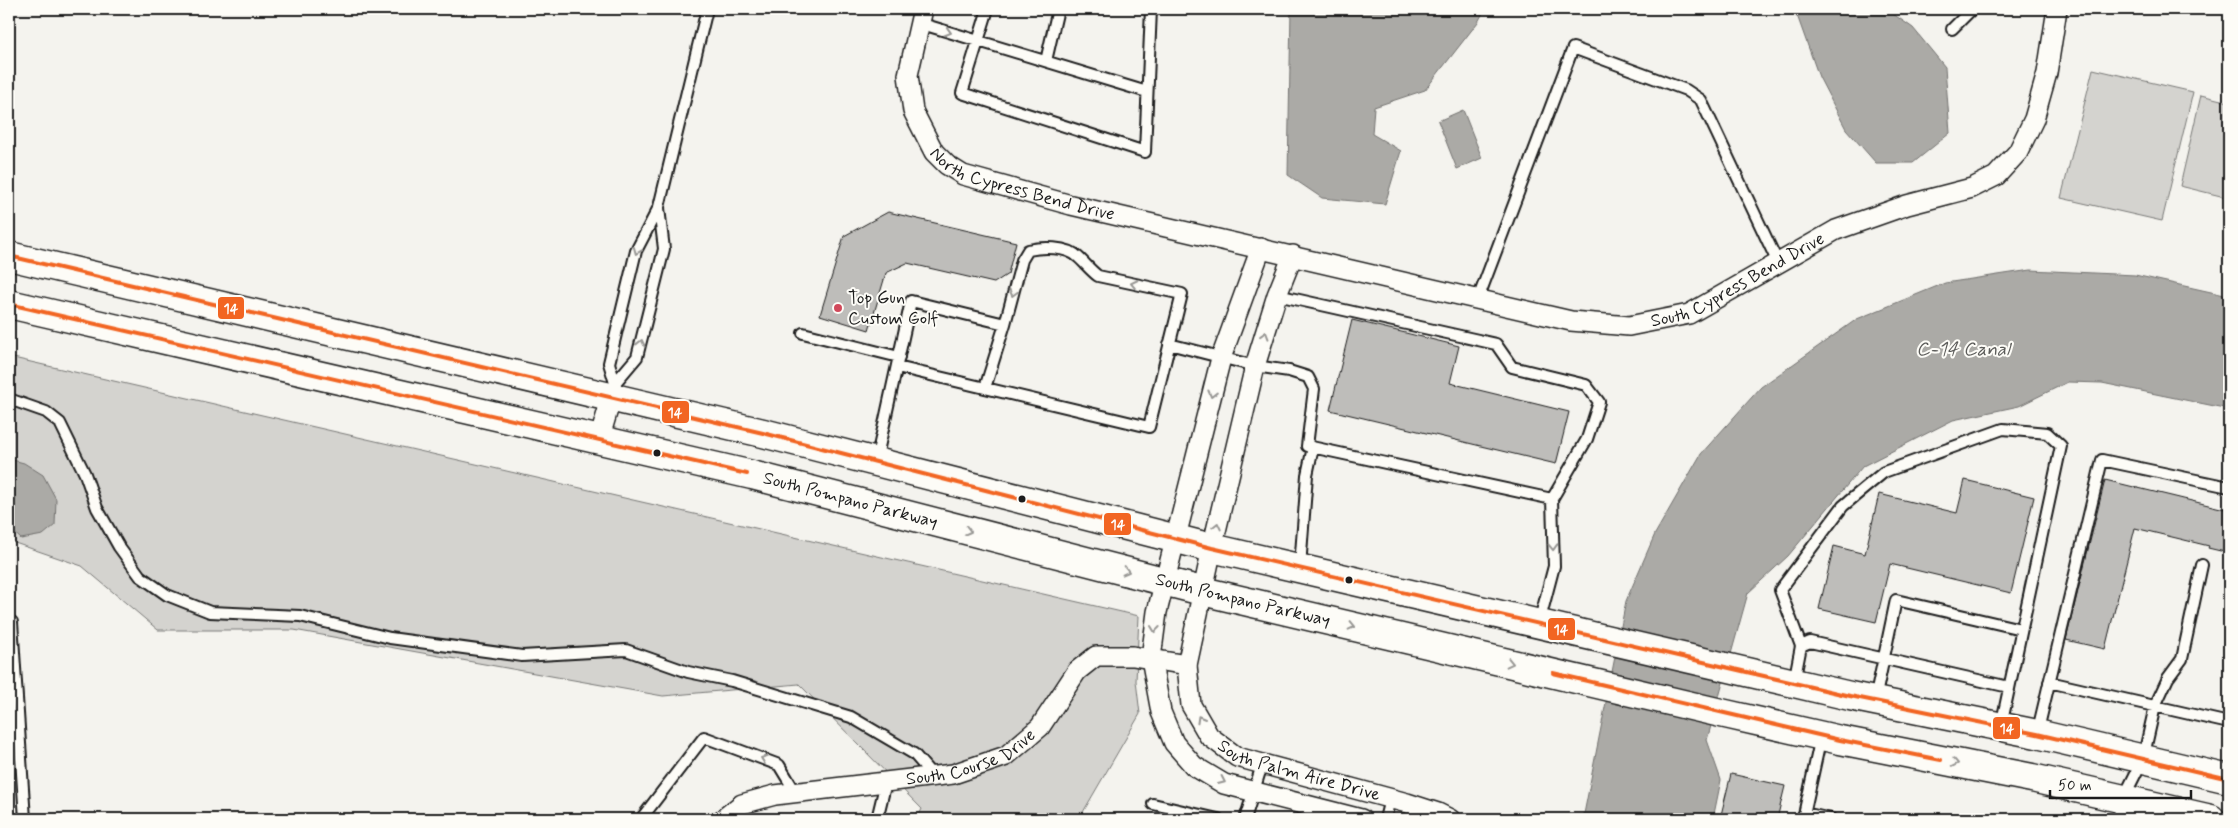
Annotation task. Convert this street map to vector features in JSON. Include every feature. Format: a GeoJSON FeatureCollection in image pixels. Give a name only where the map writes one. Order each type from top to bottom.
{"type":"FeatureCollection","features":[{"type":"Feature","properties":{"kind":"main road"},"geometry":{"type":"LineString","coordinates":[[9,256],[613,390],[876,462],[1212,548],[1794,683],[2036,734],[2229,779]]}},
{"type":"Feature","properties":{"kind":"main road","name":"South Pompano Parkway"},"geometry":{"type":"LineString","coordinates":[[9,304],[752,475],[1202,591],[1822,735],[2120,809],[2211,819]]}},
{"type":"Feature","properties":{"kind":"street","name":"South Cypress Bend Drive"},"geometry":{"type":"LineString","coordinates":[[1293,255],[1572,322],[1628,326],[1689,314],[1836,230],[1907,205],[1972,188],[1996,176],[2018,152],[2034,119],[2047,73],[2057,9]]}},
{"type":"Feature","properties":{"kind":"street","name":"North Cypress Bend Drive"},"geometry":{"type":"LineString","coordinates":[[921,16],[908,75],[913,111],[934,152],[947,165],[964,176],[1071,205],[1293,255]]}},
{"type":"Feature","properties":{"kind":"street"},"geometry":{"type":"LineString","coordinates":[[1165,581],[1174,539],[1221,358],[1261,248]]}},
{"type":"Feature","properties":{"kind":"street"},"geometry":{"type":"LineString","coordinates":[[1202,591],[1255,366],[1277,295],[1293,255]]}},
{"type":"Feature","properties":{"kind":"street"},"geometry":{"type":"LineString","coordinates":[[599,440],[613,390]]}},
{"type":"Feature","properties":{"kind":"street","name":"South Palm Aire Drive"},"geometry":{"type":"LineString","coordinates":[[1165,581],[1157,612],[1151,658],[1161,712],[1174,743],[1194,766],[1224,784],[1361,819]]}},
{"type":"Feature","properties":{"kind":"street","name":"South Palm Aire Drive"},"geometry":{"type":"LineString","coordinates":[[1202,591],[1187,666],[1191,705],[1209,736],[1237,757],[1390,799],[1438,813],[1450,819]]}},
{"type":"Feature","properties":{"kind":"street","name":"South Course Drive"},"geometry":{"type":"LineString","coordinates":[[723,819],[742,804],[775,795],[953,774],[1006,756],[1040,727],[1077,671],[1096,656],[1133,656],[1187,666]]}},
{"type":"Feature","properties":{"kind":"lane"},"geometry":{"type":"LineString","coordinates":[[613,390],[609,363],[636,251],[659,207],[707,9]]}},
{"type":"Feature","properties":{"kind":"lane"},"geometry":{"type":"LineString","coordinates":[[988,9],[962,93],[1145,152],[1151,9]]}},
{"type":"Feature","properties":{"kind":"lane"},"geometry":{"type":"LineString","coordinates":[[1046,61],[1058,9]]}},
{"type":"Feature","properties":{"kind":"lane"},"geometry":{"type":"LineString","coordinates":[[1952,29],[1972,9]]}},
{"type":"Feature","properties":{"kind":"lane"},"geometry":{"type":"LineString","coordinates":[[921,16],[978,41],[1148,92]]}},
{"type":"Feature","properties":{"kind":"lane"},"geometry":{"type":"LineString","coordinates":[[1478,299],[1573,48],[1686,90],[1701,100],[1778,263]]}},
{"type":"Feature","properties":{"kind":"lane"},"geometry":{"type":"LineString","coordinates":[[613,390],[637,357],[664,249],[659,207]]}},
{"type":"Feature","properties":{"kind":"lane"},"geometry":{"type":"LineString","coordinates":[[803,333],[984,388],[1149,427],[1182,294],[1098,276],[1072,253],[1039,247],[1028,250],[1022,260],[1005,324],[984,388]]}},
{"type":"Feature","properties":{"kind":"lane"},"geometry":{"type":"LineString","coordinates":[[1277,295],[1496,344],[1512,367],[1586,385],[1599,402],[1587,440],[1552,499],[1554,566],[1539,624]]}},
{"type":"Feature","properties":{"kind":"lane"},"geometry":{"type":"LineString","coordinates":[[876,462],[911,302],[1005,324]]}},
{"type":"Feature","properties":{"kind":"lane"},"geometry":{"type":"LineString","coordinates":[[1170,344],[1221,358],[1289,371],[1308,377],[1314,389],[1307,446],[1552,499]]}},
{"type":"Feature","properties":{"kind":"lane"},"geometry":{"type":"LineString","coordinates":[[9,399],[46,412],[60,424],[85,474],[97,508],[119,547],[140,576],[167,595],[210,612],[300,616],[390,638],[522,656],[626,650],[688,672],[732,681],[851,717],[914,754],[934,776]]}},
{"type":"Feature","properties":{"kind":"lane"},"geometry":{"type":"LineString","coordinates":[[1794,683],[1800,646],[1780,590],[1843,506],[1884,472],[2003,429],[2047,433],[2061,446],[2000,727]]}},
{"type":"Feature","properties":{"kind":"lane"},"geometry":{"type":"LineString","coordinates":[[1300,568],[1307,475],[1313,447]]}},
{"type":"Feature","properties":{"kind":"lane"},"geometry":{"type":"LineString","coordinates":[[2036,734],[2102,460],[2229,487]]}},
{"type":"Feature","properties":{"kind":"lane"},"geometry":{"type":"LineString","coordinates":[[2120,809],[2143,759],[2155,706],[2168,678],[2182,659],[2202,565]]}},
{"type":"Feature","properties":{"kind":"lane"},"geometry":{"type":"LineString","coordinates":[[1874,701],[1896,600],[2021,629]]}},
{"type":"Feature","properties":{"kind":"lane"},"geometry":{"type":"LineString","coordinates":[[9,622],[12,622],[25,819]]}},
{"type":"Feature","properties":{"kind":"lane"},"geometry":{"type":"LineString","coordinates":[[1800,646],[1810,642],[2009,688]]}},
{"type":"Feature","properties":{"kind":"lane"},"geometry":{"type":"LineString","coordinates":[[2049,682],[2229,723]]}},
{"type":"Feature","properties":{"kind":"lane"},"geometry":{"type":"LineString","coordinates":[[1822,735],[1803,816],[1831,819]]}},
{"type":"Feature","properties":{"kind":"lane"},"geometry":{"type":"LineString","coordinates":[[641,819],[704,737],[779,765],[796,793]]}},
{"type":"Feature","properties":{"kind":"lane"},"geometry":{"type":"LineString","coordinates":[[1245,819],[1262,765]]}},
{"type":"Feature","properties":{"kind":"lane"},"geometry":{"type":"LineString","coordinates":[[877,819],[886,782]]}},
{"type":"Feature","properties":{"kind":"lane"},"geometry":{"type":"LineString","coordinates":[[1385,819],[1390,799]]}},
{"type":"Feature","properties":{"kind":"lane"},"geometry":{"type":"LineString","coordinates":[[1153,804],[1218,819]]}},
{"type":"Feature","properties":{"kind":"shaded area"},"geometry":{"type":"Polygon","coordinates":[[[2093,69],[2193,92],[2162,221],[2061,198],[2093,69]]]}},
{"type":"Feature","properties":{"kind":"shaded area"},"geometry":{"type":"Polygon","coordinates":[[[2201,95],[2229,102],[2229,198],[2180,186],[2201,95]]]}},
{"type":"Feature","properties":{"kind":"shaded area"},"geometry":{"type":"Polygon","coordinates":[[[9,357],[1139,616],[1136,681],[1140,714],[1079,819],[917,819],[922,809],[799,684],[663,696],[294,630],[158,630],[82,566],[9,541],[9,357]]]}},
{"type":"Feature","properties":{"kind":"water"},"geometry":{"type":"Polygon","coordinates":[[[1291,9],[1485,9],[1478,22],[1425,90],[1374,107],[1372,134],[1401,151],[1385,204],[1322,198],[1288,175],[1291,9]]]}},
{"type":"Feature","properties":{"kind":"water"},"geometry":{"type":"Polygon","coordinates":[[[1788,9],[1886,9],[1913,28],[1945,67],[1950,133],[1913,163],[1876,163],[1846,129],[1819,77],[1798,18],[1788,9]]]}},
{"type":"Feature","properties":{"kind":"water"},"geometry":{"type":"Polygon","coordinates":[[[1463,110],[1482,158],[1457,169],[1438,121],[1463,110]]]}},
{"type":"Feature","properties":{"kind":"water","name":"C-14 Canal"},"geometry":{"type":"Polygon","coordinates":[[[2031,270],[2135,275],[2229,296],[2229,409],[2102,383],[2068,382],[2019,406],[1953,420],[1863,466],[1788,556],[1748,593],[1707,740],[1721,780],[1713,819],[1583,819],[1626,601],[1655,534],[1701,454],[1761,387],[1857,319],[1945,283],[2031,270]]]}},
{"type":"Feature","properties":{"kind":"water"},"geometry":{"type":"Polygon","coordinates":[[[9,459],[24,463],[43,475],[56,499],[55,525],[43,535],[21,539],[9,528],[9,459]]]}},
{"type":"Feature","properties":{"kind":"building"},"geometry":{"type":"Polygon","coordinates":[[[888,212],[1016,242],[1008,274],[994,283],[907,263],[886,273],[869,330],[820,315],[844,236],[888,212]]]}},
{"type":"Feature","properties":{"kind":"building"},"geometry":{"type":"Polygon","coordinates":[[[1352,320],[1459,346],[1450,383],[1569,412],[1556,464],[1330,410],[1352,320]]]}},
{"type":"Feature","properties":{"kind":"building"},"geometry":{"type":"Polygon","coordinates":[[[1965,480],[2034,497],[2011,593],[1890,564],[1876,622],[1819,609],[1834,546],[1865,554],[1879,494],[1957,513],[1965,480]]]}},
{"type":"Feature","properties":{"kind":"building"},"geometry":{"type":"Polygon","coordinates":[[[2105,480],[2229,510],[2229,553],[2208,548],[2209,546],[2135,528],[2105,649],[2066,640],[2105,480]]]}},
{"type":"Feature","properties":{"kind":"building"},"geometry":{"type":"Polygon","coordinates":[[[1731,774],[1785,786],[1777,819],[1720,819],[1731,774]]]}},
{"type":"Feature","properties":{"kind":"transit line","name":"14"},"geometry":{"type":"LineString","coordinates":[[9,256],[763,433],[1212,548],[1850,696],[2037,734],[2229,779]]}},
{"type":"Feature","properties":{"kind":"transit line","name":"14"},"geometry":{"type":"LineString","coordinates":[[9,304],[747,474]]}},
{"type":"Feature","properties":{"kind":"transit line","name":"14"},"geometry":{"type":"LineString","coordinates":[[1553,673],[1840,740],[1941,760]]}},
{"type":"Feature","properties":{"kind":"place","name":"Top Gun Custom Golf"},"geometry":{"type":"Point","coordinates":[838,308]}}]}
